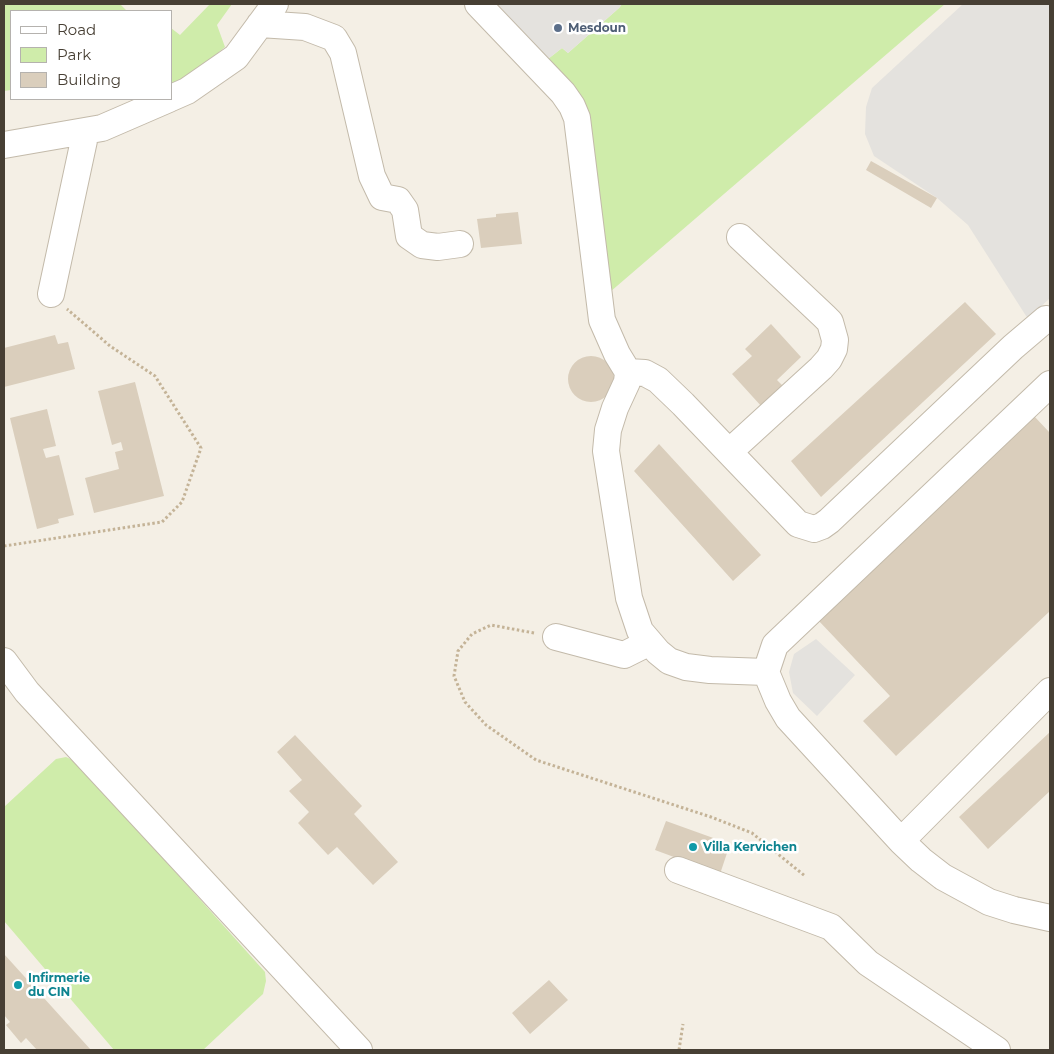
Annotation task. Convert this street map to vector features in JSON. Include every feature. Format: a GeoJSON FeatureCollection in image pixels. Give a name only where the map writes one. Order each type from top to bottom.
{"type":"FeatureCollection","features":[{"type":"Feature","properties":{"kind":"street"},"geometry":{"type":"LineString","coordinates":[[478,4],[563,93],[572,106],[577,118],[602,320],[617,354],[628,372],[627,382],[615,408],[608,430],[606,451],[629,598],[640,631],[648,643],[669,661],[686,667],[766,672]]}},
{"type":"Feature","properties":{"kind":"street"},"geometry":{"type":"LineString","coordinates":[[172,97],[187,91],[236,57],[267,14],[334,38],[343,54],[372,176],[382,197],[398,200],[405,210],[409,236],[422,244],[438,247],[460,244]]}},
{"type":"Feature","properties":{"kind":"street"},"geometry":{"type":"LineString","coordinates":[[4,144],[102,128],[165,100]]}},
{"type":"Feature","properties":{"kind":"street"},"geometry":{"type":"LineString","coordinates":[[51,294],[86,131]]}},
{"type":"Feature","properties":{"kind":"street"},"geometry":{"type":"LineString","coordinates":[[729,452],[821,368],[832,354],[835,340],[830,322],[740,237]]}},
{"type":"Feature","properties":{"kind":"street"},"geometry":{"type":"LineString","coordinates":[[628,372],[645,373],[658,380],[798,524],[814,529],[822,526],[875,479],[1013,347],[1046,319]]}},
{"type":"Feature","properties":{"kind":"street"},"geometry":{"type":"LineString","coordinates":[[1050,384],[775,645],[766,672],[778,701],[788,718],[901,842],[943,877],[966,891],[989,902],[1050,918]]}},
{"type":"Feature","properties":{"kind":"street"},"geometry":{"type":"LineString","coordinates":[[556,637],[624,655],[648,643]]}},
{"type":"Feature","properties":{"kind":"street"},"geometry":{"type":"LineString","coordinates":[[4,661],[27,692],[359,1050]]}},
{"type":"Feature","properties":{"kind":"street"},"geometry":{"type":"LineString","coordinates":[[901,842],[1050,691]]}},
{"type":"Feature","properties":{"kind":"street"},"geometry":{"type":"LineString","coordinates":[[678,870],[831,926],[868,963],[997,1050]]}},
{"type":"Feature","properties":{"kind":"path"},"geometry":{"type":"LineString","coordinates":[[4,546],[162,522],[182,502],[201,448],[155,376],[110,346],[51,294]]}},
{"type":"Feature","properties":{"kind":"path"},"geometry":{"type":"LineString","coordinates":[[556,637],[491,625],[472,634],[458,651],[454,676],[465,702],[486,725],[536,760],[711,817],[752,833],[806,876]]}},
{"type":"Feature","properties":{"kind":"path"},"geometry":{"type":"LineString","coordinates":[[679,1050],[683,1024]]}},
{"type":"Feature","properties":{"kind":"green space"},"geometry":{"type":"Polygon","coordinates":[[[4,4],[120,4],[126,10],[10,10],[10,90],[4,91],[4,4]]]}},
{"type":"Feature","properties":{"kind":"green space"},"geometry":{"type":"Polygon","coordinates":[[[210,4],[232,4],[217,25],[225,47],[195,72],[172,86],[172,29],[180,35],[210,4]]]}},
{"type":"Feature","properties":{"kind":"green space"},"geometry":{"type":"Polygon","coordinates":[[[622,4],[945,4],[610,292],[548,59],[562,48],[568,53],[622,4]]]}},
{"type":"Feature","properties":{"kind":"green space"},"geometry":{"type":"Polygon","coordinates":[[[66,757],[77,762],[265,972],[266,981],[263,994],[203,1050],[114,1050],[4,921],[4,807],[56,759],[66,757]]]}},
{"type":"Feature","properties":{"kind":"shaded area","name":"Mesdoun"},"geometry":{"type":"Polygon","coordinates":[[[497,4],[622,4],[568,53],[562,48],[548,59],[497,4]]]}},
{"type":"Feature","properties":{"kind":"shaded area"},"geometry":{"type":"Polygon","coordinates":[[[963,4],[1050,4],[1050,298],[1028,319],[968,225],[937,198],[874,156],[865,134],[866,107],[872,88],[963,4]]]}},
{"type":"Feature","properties":{"kind":"shaded area"},"geometry":{"type":"Polygon","coordinates":[[[816,639],[855,675],[817,716],[793,693],[789,672],[794,654],[816,639]]]}},
{"type":"Feature","properties":{"kind":"building"},"geometry":{"type":"Polygon","coordinates":[[[871,161],[937,198],[931,208],[866,170],[871,161]]]}},
{"type":"Feature","properties":{"kind":"building"},"geometry":{"type":"Polygon","coordinates":[[[518,212],[522,244],[481,248],[477,219],[496,217],[496,214],[518,212]]]}},
{"type":"Feature","properties":{"kind":"building"},"geometry":{"type":"Polygon","coordinates":[[[965,302],[996,334],[821,497],[791,461],[965,302]]]}},
{"type":"Feature","properties":{"kind":"building"},"geometry":{"type":"Polygon","coordinates":[[[771,324],[801,357],[777,380],[784,387],[762,407],[732,374],[752,356],[745,349],[771,324]]]}},
{"type":"Feature","properties":{"kind":"building"},"geometry":{"type":"Polygon","coordinates":[[[55,335],[58,344],[68,342],[75,369],[4,387],[4,348],[55,335]]]}},
{"type":"Feature","properties":{"kind":"building"},"geometry":{"type":"Polygon","coordinates":[[[591,356],[604,360],[610,366],[614,379],[610,392],[604,398],[591,402],[578,398],[572,392],[568,379],[572,366],[578,360],[591,356]]]}},
{"type":"Feature","properties":{"kind":"building"},"geometry":{"type":"Polygon","coordinates":[[[135,382],[164,496],[94,513],[85,478],[119,469],[115,452],[123,450],[121,442],[112,445],[98,391],[135,382]]]}},
{"type":"Feature","properties":{"kind":"building"},"geometry":{"type":"Polygon","coordinates":[[[47,409],[56,446],[43,449],[46,458],[59,455],[74,515],[58,519],[59,523],[37,529],[10,418],[47,409]]]}},
{"type":"Feature","properties":{"kind":"building"},"geometry":{"type":"Polygon","coordinates":[[[1034,416],[1050,433],[1050,611],[896,756],[863,721],[890,696],[818,620],[1034,416]]]}},
{"type":"Feature","properties":{"kind":"building"},"geometry":{"type":"Polygon","coordinates":[[[659,444],[761,555],[733,581],[634,471],[659,444]]]}},
{"type":"Feature","properties":{"kind":"building"},"geometry":{"type":"Polygon","coordinates":[[[1050,732],[1050,791],[988,849],[959,817],[1050,732]]]}},
{"type":"Feature","properties":{"kind":"building"},"geometry":{"type":"Polygon","coordinates":[[[295,735],[362,806],[354,814],[398,862],[373,885],[337,847],[328,855],[298,823],[309,812],[289,791],[302,780],[277,752],[295,735]]]}},
{"type":"Feature","properties":{"kind":"building","name":"Villa Kervichen"},"geometry":{"type":"Polygon","coordinates":[[[666,821],[730,844],[720,874],[655,850],[666,821]]]}},
{"type":"Feature","properties":{"kind":"building","name":"Infirmerie du CIN"},"geometry":{"type":"Polygon","coordinates":[[[4,954],[91,1050],[37,1050],[26,1038],[21,1043],[6,1025],[10,1022],[4,1015],[4,954]]]}},
{"type":"Feature","properties":{"kind":"building"},"geometry":{"type":"Polygon","coordinates":[[[549,980],[568,1000],[530,1034],[512,1013],[549,980]]]}},
{"type":"Feature","properties":{"kind":"place","name":"Mesdoun"},"geometry":{"type":"Point","coordinates":[558,28]}},
{"type":"Feature","properties":{"kind":"place","name":"Villa Kervichen"},"geometry":{"type":"Point","coordinates":[693,847]}},
{"type":"Feature","properties":{"kind":"place","name":"Infirmerie du CIN"},"geometry":{"type":"Point","coordinates":[18,985]}}]}
